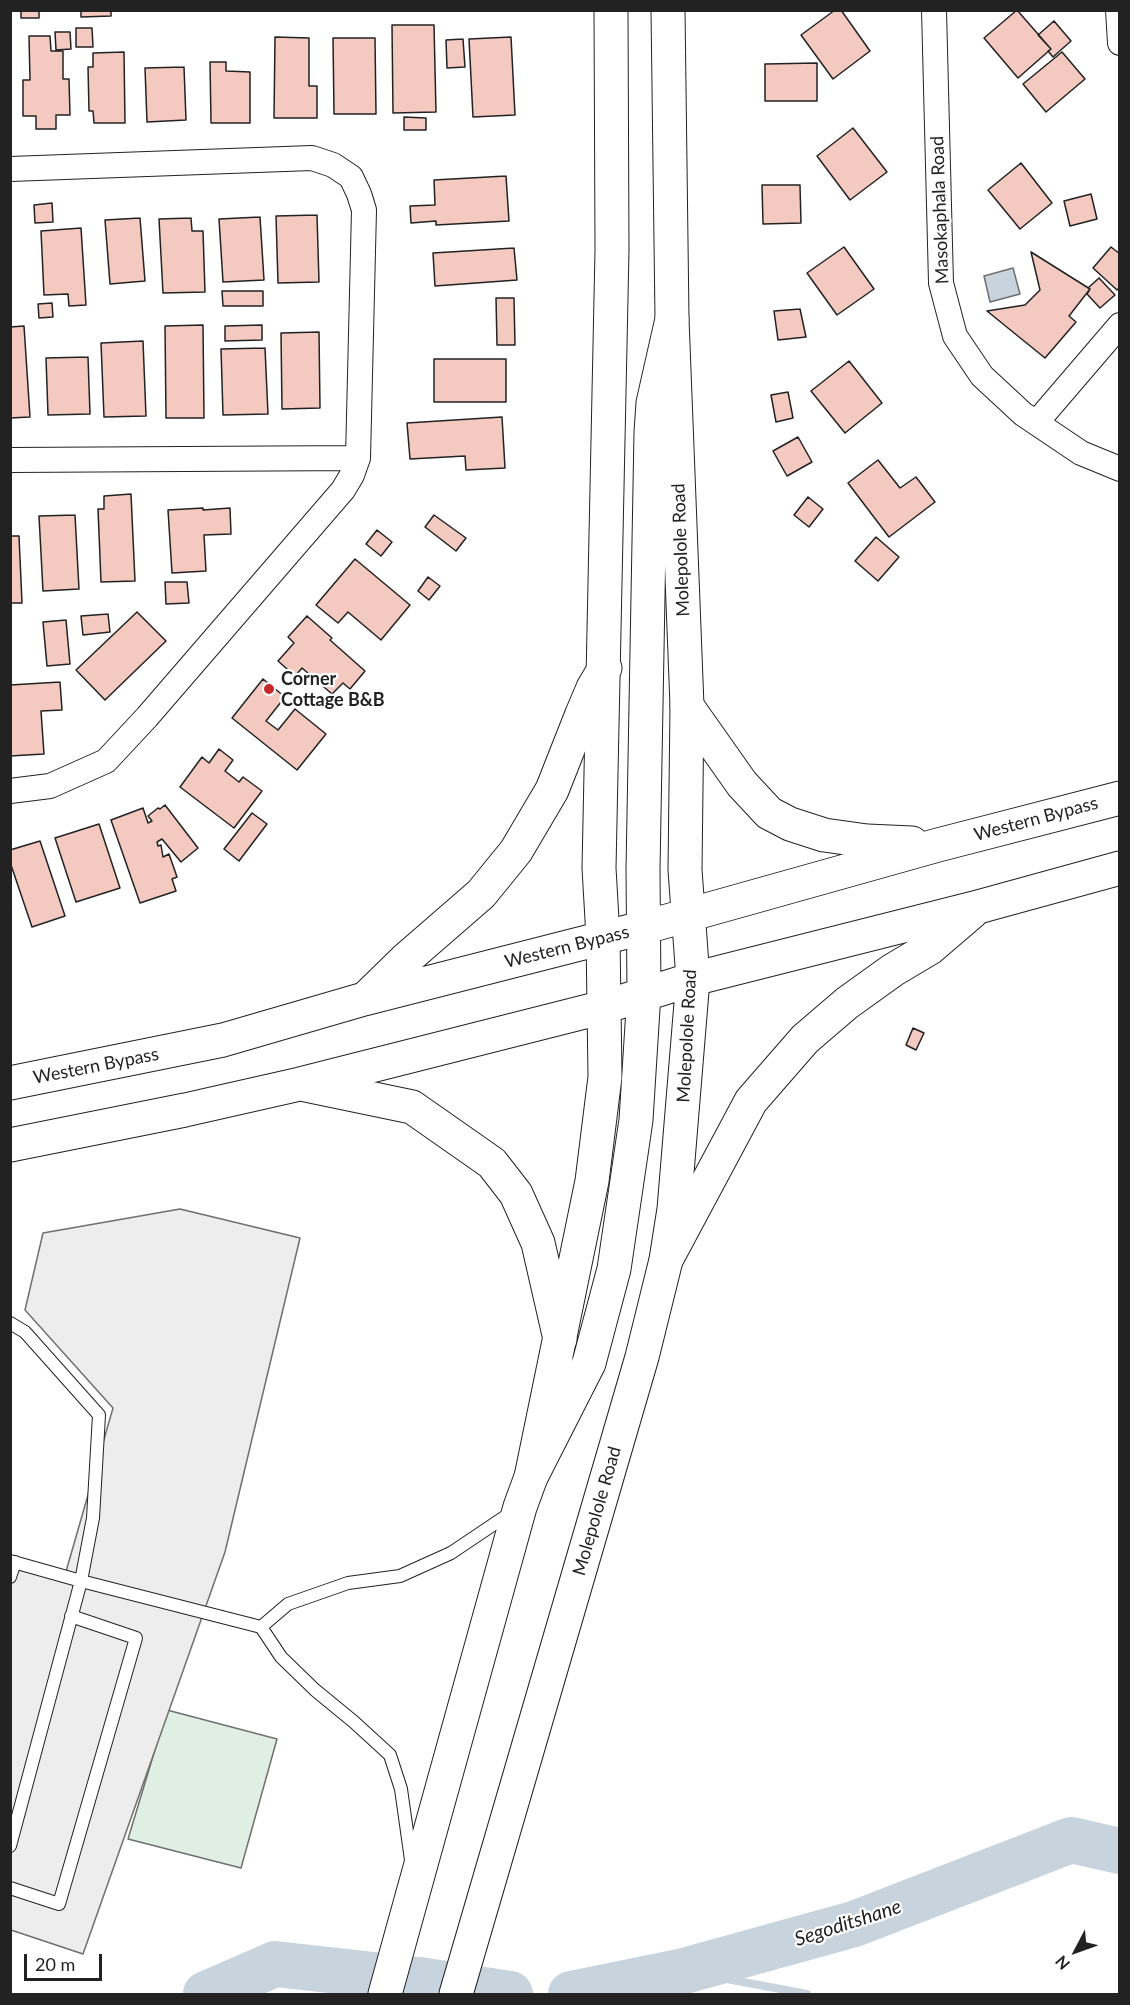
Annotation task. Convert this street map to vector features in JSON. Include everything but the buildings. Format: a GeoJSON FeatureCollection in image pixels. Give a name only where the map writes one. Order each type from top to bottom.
{"type":"FeatureCollection","features":[{"type":"Feature","properties":{"kind":"main road"},"geometry":{"type":"LineString","coordinates":[[385,1995],[525,1492],[560,1339],[592,1181],[605,1077],[603,937],[599,868],[612,249],[611,10]]}},
{"type":"Feature","properties":{"kind":"main road","name":"Molepolole Road"},"geometry":{"type":"LineString","coordinates":[[456,1995],[620,1434],[666,1260],[674,1209],[693,979],[685,870],[687,706],[672,320],[668,10]]}},
{"type":"Feature","properties":{"kind":"main road"},"geometry":{"type":"LineString","coordinates":[[525,1492],[589,1363],[614,1269],[636,1120],[644,993],[642,928],[651,432],[653,403],[672,320]]}},
{"type":"Feature","properties":{"kind":"main road"},"geometry":{"type":"LineString","coordinates":[[364,999],[481,894],[516,851],[552,790],[593,688],[605,668]]}},
{"type":"Feature","properties":{"kind":"main road"},"geometry":{"type":"LineString","coordinates":[[687,706],[742,784],[769,813],[790,825],[824,835],[846,838],[938,845]]}},
{"type":"Feature","properties":{"kind":"main road","name":"Western Bypass"},"geometry":{"type":"LineString","coordinates":[[10,1083],[223,1040],[364,999],[642,928],[938,845],[1119,798]]}},
{"type":"Feature","properties":{"kind":"main road"},"geometry":{"type":"LineString","coordinates":[[10,1145],[300,1084],[604,1007],[693,979],[978,907],[1119,868]]}},
{"type":"Feature","properties":{"kind":"main road"},"geometry":{"type":"LineString","coordinates":[[666,1260],[719,1157],[751,1101],[805,1039],[847,1003],[893,970],[930,948],[978,907]]}},
{"type":"Feature","properties":{"kind":"main road"},"geometry":{"type":"LineString","coordinates":[[300,1084],[412,1107],[492,1163],[516,1194],[538,1243],[560,1339]]}},
{"type":"Feature","properties":{"kind":"street","name":"Masokaphala Road"},"geometry":{"type":"LineString","coordinates":[[934,10],[941,283],[955,336],[982,376],[1023,414],[1081,453],[1119,469]]}},
{"type":"Feature","properties":{"kind":"street"},"geometry":{"type":"LineString","coordinates":[[1118,10],[1119,43]]}},
{"type":"Feature","properties":{"kind":"street"},"geometry":{"type":"LineString","coordinates":[[10,169],[312,158],[333,165],[351,177],[364,210],[358,458],[343,490],[147,717],[106,761],[50,786],[10,791]]}},
{"type":"Feature","properties":{"kind":"street"},"geometry":{"type":"LineString","coordinates":[[1036,423],[1119,325]]}},
{"type":"Feature","properties":{"kind":"street"},"geometry":{"type":"LineString","coordinates":[[10,460],[358,458]]}},
{"type":"Feature","properties":{"kind":"lane"},"geometry":{"type":"LineString","coordinates":[[10,1323],[26,1332],[99,1415],[93,1518],[81,1581],[10,1845]]}},
{"type":"Feature","properties":{"kind":"lane"},"geometry":{"type":"LineString","coordinates":[[261,1627],[288,1604],[348,1583],[400,1576],[452,1553],[525,1492]]}},
{"type":"Feature","properties":{"kind":"lane"},"geometry":{"type":"LineString","coordinates":[[10,1577],[13,1561],[81,1581],[261,1627],[281,1657],[315,1690],[390,1755],[401,1789],[414,1885]]}},
{"type":"Feature","properties":{"kind":"lane"},"geometry":{"type":"LineString","coordinates":[[10,1888],[59,1904],[136,1638],[71,1616]]}},
{"type":"Feature","properties":{"kind":"green space"},"geometry":{"type":"Polygon","coordinates":[[[167,1710],[277,1739],[241,1868],[128,1839],[167,1710]]]}},
{"type":"Feature","properties":{"kind":"shaded area"},"geometry":{"type":"Polygon","coordinates":[[[1013,268],[1020,294],[990,302],[984,276],[1013,268]]]}},
{"type":"Feature","properties":{"kind":"shaded area"},"geometry":{"type":"Polygon","coordinates":[[[180,1209],[300,1238],[225,1552],[83,1954],[11,1930],[11,1563],[65,1575],[113,1408],[25,1310],[43,1233],[180,1209]]]}},
{"type":"Feature","properties":{"kind":"waterway","name":"Segoditshane"},"geometry":{"type":"LineString","coordinates":[[571,1994],[684,1971],[854,1924],[1071,1840],[1120,1851]]}},
{"type":"Feature","properties":{"kind":"waterway","name":"Segoditshane"},"geometry":{"type":"LineString","coordinates":[[206,1994],[275,1964],[419,1980],[510,1994]]}},
{"type":"Feature","properties":{"kind":"waterway"},"geometry":{"type":"LineString","coordinates":[[684,1971],[807,1994]]}},
{"type":"Feature","properties":{"kind":"place","name":"Corner Cottage B&B"},"geometry":{"type":"Point","coordinates":[269,689]}}]}
